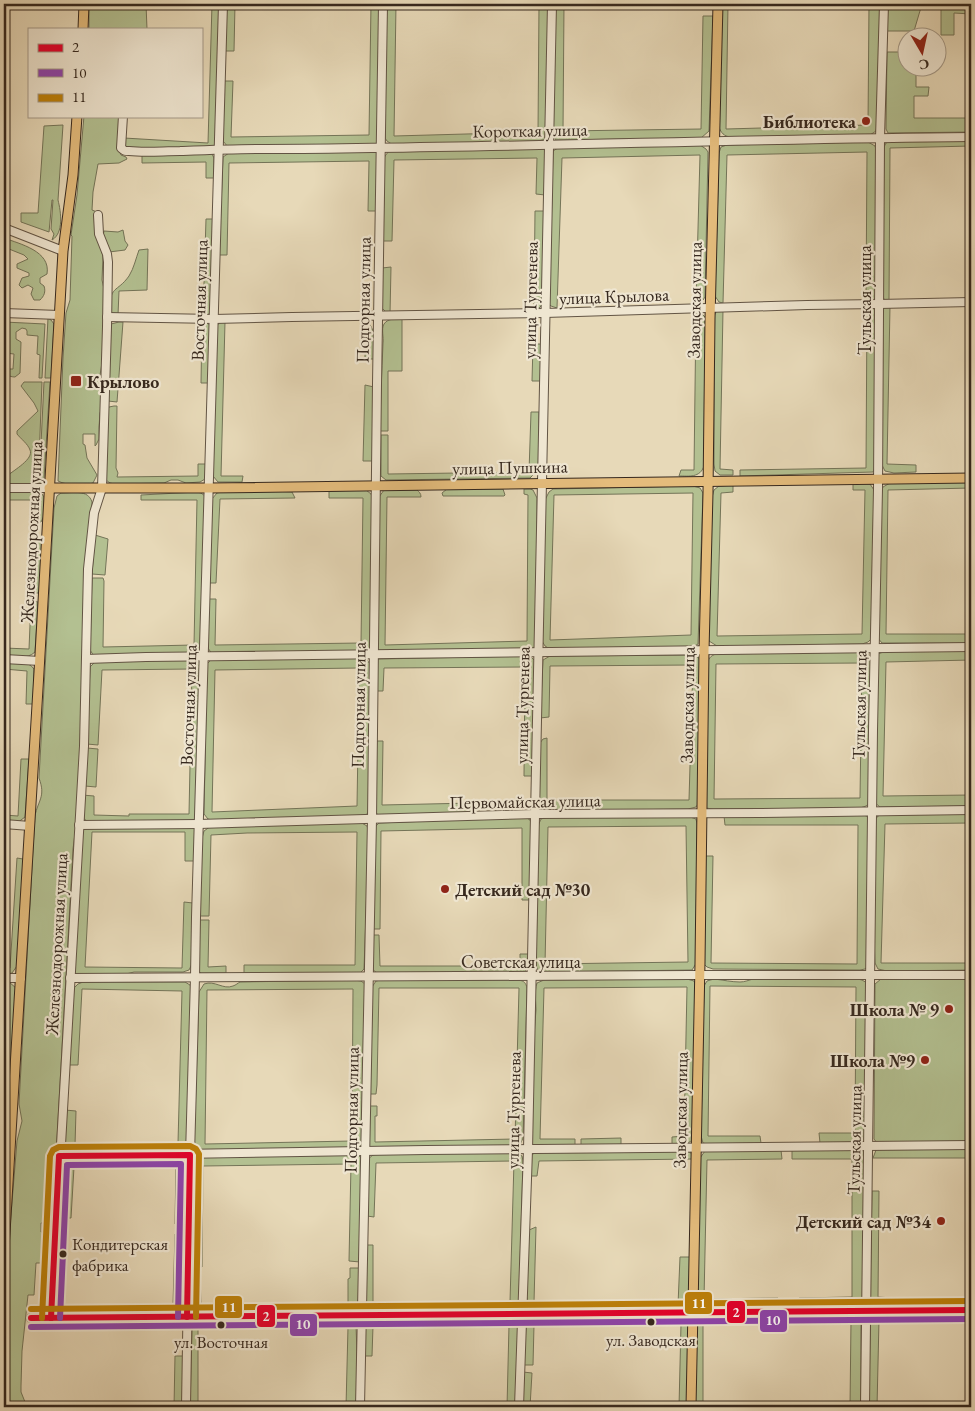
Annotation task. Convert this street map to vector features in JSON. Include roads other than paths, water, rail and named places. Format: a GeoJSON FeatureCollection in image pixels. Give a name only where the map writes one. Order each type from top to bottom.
{"type":"FeatureCollection","features":[{"type":"Feature","properties":{"kind":"main road"},"geometry":{"type":"LineString","coordinates":[[83,28],[84,4]]}},
{"type":"Feature","properties":{"kind":"main road","name":"Заводская улица"},"geometry":{"type":"LineString","coordinates":[[691,1407],[710,308],[718,4]]}},
{"type":"Feature","properties":{"kind":"main road","name":"Железнодорожная улица"},"geometry":{"type":"LineString","coordinates":[[4,1249],[7,1155],[21,978],[63,250],[73,175],[78,118]]}},
{"type":"Feature","properties":{"kind":"main road","name":"улица Пушкина"},"geometry":{"type":"LineString","coordinates":[[49,488],[209,488],[971,478]]}},
{"type":"Feature","properties":{"kind":"street","name":"Восточная улица"},"geometry":{"type":"LineString","coordinates":[[186,1407],[196,917],[223,4]]}},
{"type":"Feature","properties":{"kind":"street","name":"Подгорная улица"},"geometry":{"type":"LineString","coordinates":[[360,1407],[372,819],[383,4]]}},
{"type":"Feature","properties":{"kind":"street","name":"улица Тургенева"},"geometry":{"type":"LineString","coordinates":[[519,1407],[528,1150],[552,4]]}},
{"type":"Feature","properties":{"kind":"street","name":"Тульская улица"},"geometry":{"type":"LineString","coordinates":[[865,1407],[874,648],[878,478],[880,138],[884,4]]}},
{"type":"Feature","properties":{"kind":"street","name":"Короткая улица"},"geometry":{"type":"LineString","coordinates":[[123,118],[121,148],[126,151],[971,137]]}},
{"type":"Feature","properties":{"kind":"street","name":"Железнодорожная улица"},"geometry":{"type":"LineString","coordinates":[[51,1318],[84,746],[88,569],[94,514],[102,488],[107,254],[99,234],[98,215]]}},
{"type":"Feature","properties":{"kind":"street"},"geometry":{"type":"LineString","coordinates":[[4,228],[63,250]]}},
{"type":"Feature","properties":{"kind":"street","name":"улица Крылова"},"geometry":{"type":"LineString","coordinates":[[107,317],[214,319],[971,302]]}},
{"type":"Feature","properties":{"kind":"street"},"geometry":{"type":"LineString","coordinates":[[4,313],[59,315]]}},
{"type":"Feature","properties":{"kind":"street"},"geometry":{"type":"LineString","coordinates":[[4,488],[49,488]]}},
{"type":"Feature","properties":{"kind":"street"},"geometry":{"type":"LineString","coordinates":[[86,659],[971,647]]}},
{"type":"Feature","properties":{"kind":"street"},"geometry":{"type":"LineString","coordinates":[[4,659],[40,661]]}},
{"type":"Feature","properties":{"kind":"street","name":"Первомайская улица"},"geometry":{"type":"LineString","coordinates":[[79,825],[199,824],[535,814],[701,814],[971,810]]}},
{"type":"Feature","properties":{"kind":"street"},"geometry":{"type":"LineString","coordinates":[[4,824],[30,826]]}},
{"type":"Feature","properties":{"kind":"street","name":"Советская улица"},"geometry":{"type":"LineString","coordinates":[[70,978],[971,975]]}},
{"type":"Feature","properties":{"kind":"street"},"geometry":{"type":"LineString","coordinates":[[4,978],[21,978]]}},
{"type":"Feature","properties":{"kind":"street"},"geometry":{"type":"LineString","coordinates":[[60,1156],[426,1150],[971,1145]]}},
{"type":"Feature","properties":{"kind":"street"},"geometry":{"type":"LineString","coordinates":[[31,1318],[971,1310]]}},
{"type":"Feature","properties":{"kind":"place","name":"Библиотека"},"geometry":{"type":"Point","coordinates":[866,121]}},
{"type":"Feature","properties":{"kind":"place","name":"Крылово"},"geometry":{"type":"Point","coordinates":[76,381]}},
{"type":"Feature","properties":{"kind":"place","name":"Детский сад №30"},"geometry":{"type":"Point","coordinates":[445,889]}},
{"type":"Feature","properties":{"kind":"place","name":"Школа № 9"},"geometry":{"type":"Point","coordinates":[949,1009]}},
{"type":"Feature","properties":{"kind":"place","name":"Школа №9"},"geometry":{"type":"Point","coordinates":[925,1060]}},
{"type":"Feature","properties":{"kind":"place","name":"Детский сад №34"},"geometry":{"type":"Point","coordinates":[941,1221]}},
{"type":"Feature","properties":{"kind":"place","name":"Кондитерская фабрика"},"geometry":{"type":"Point","coordinates":[63,1254]}},
{"type":"Feature","properties":{"kind":"place","name":"ул. Заводская"},"geometry":{"type":"Point","coordinates":[651,1322]}},
{"type":"Feature","properties":{"kind":"place","name":"ул. Восточная"},"geometry":{"type":"Point","coordinates":[221,1325]}}]}
